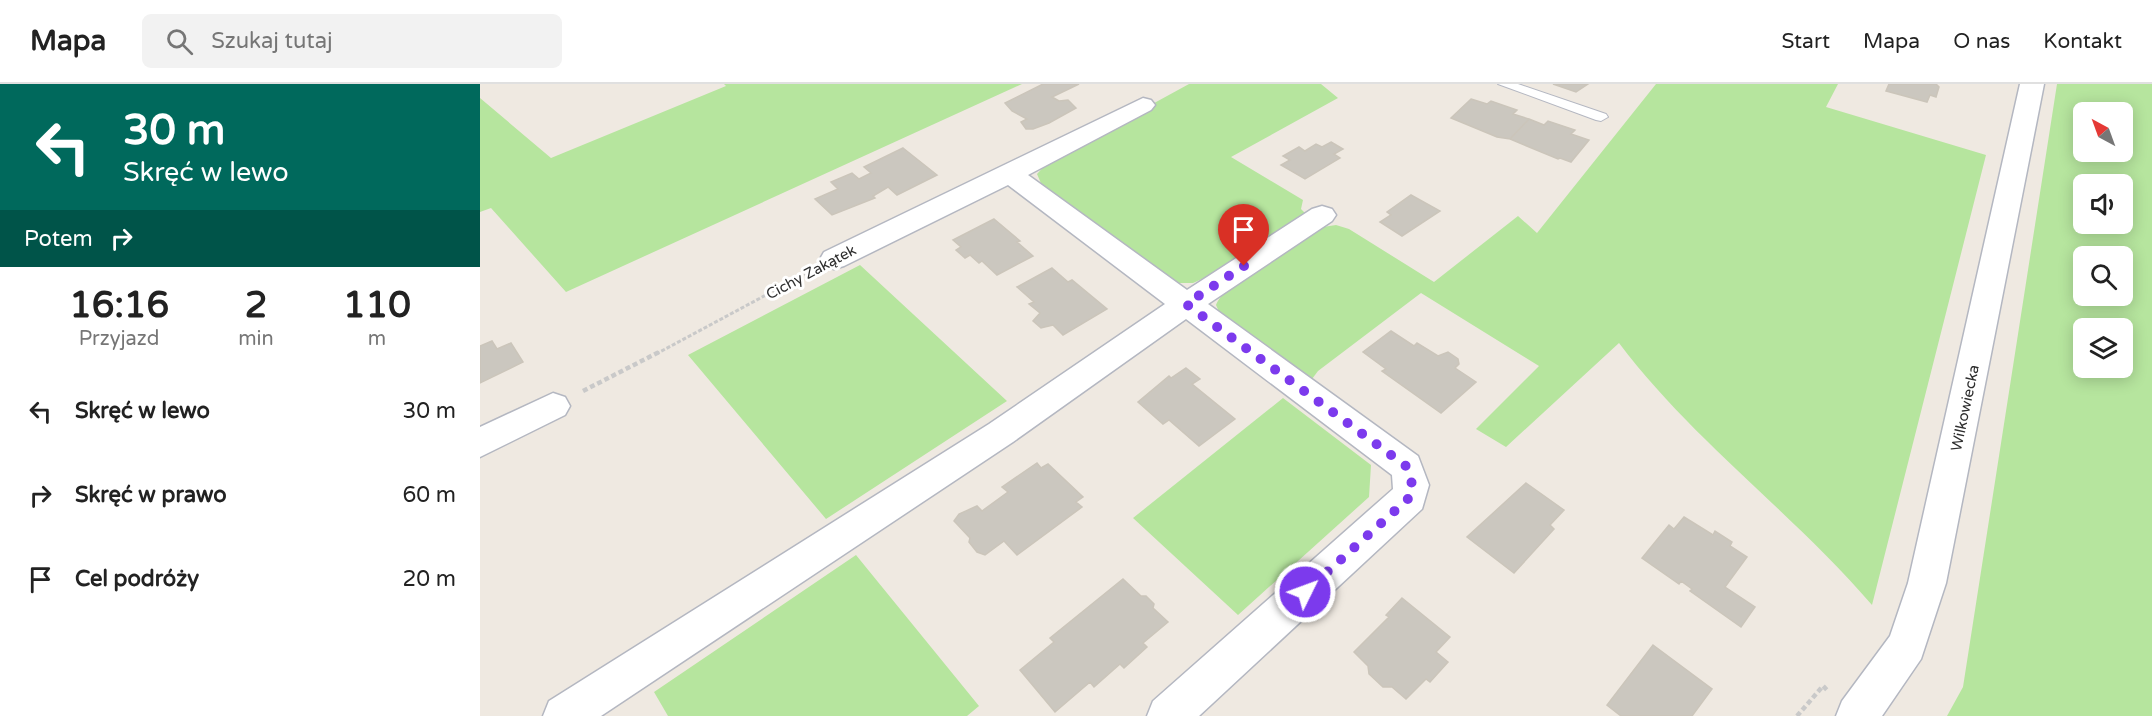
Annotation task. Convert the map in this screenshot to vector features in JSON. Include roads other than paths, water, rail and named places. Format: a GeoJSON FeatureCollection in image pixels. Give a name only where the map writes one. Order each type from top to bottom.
{"type":"FeatureCollection","features":[{"type":"Feature","properties":{"kind":"street","name":"Wilkowiecka"},"geometry":{"type":"LineString","coordinates":[[1857,716],[1907,646],[1927,583],[2032,84]]}},
{"type":"Feature","properties":{"kind":"street","name":"Cichy Zakątek"},"geometry":{"type":"LineString","coordinates":[[834,259],[1010,174],[1143,105]]}},
{"type":"Feature","properties":{"kind":"street"},"geometry":{"type":"LineString","coordinates":[[1010,174],[1406,466],[1413,487],[1409,498],[1168,716]]}},
{"type":"Feature","properties":{"kind":"street"},"geometry":{"type":"LineString","coordinates":[[564,716],[991,440],[1186,304],[1322,215]]}},
{"type":"Feature","properties":{"kind":"street"},"geometry":{"type":"LineString","coordinates":[[480,443],[553,406]]}},
{"type":"Feature","properties":{"kind":"lane"},"geometry":{"type":"LineString","coordinates":[[1505,84],[1601,117]]}}]}
